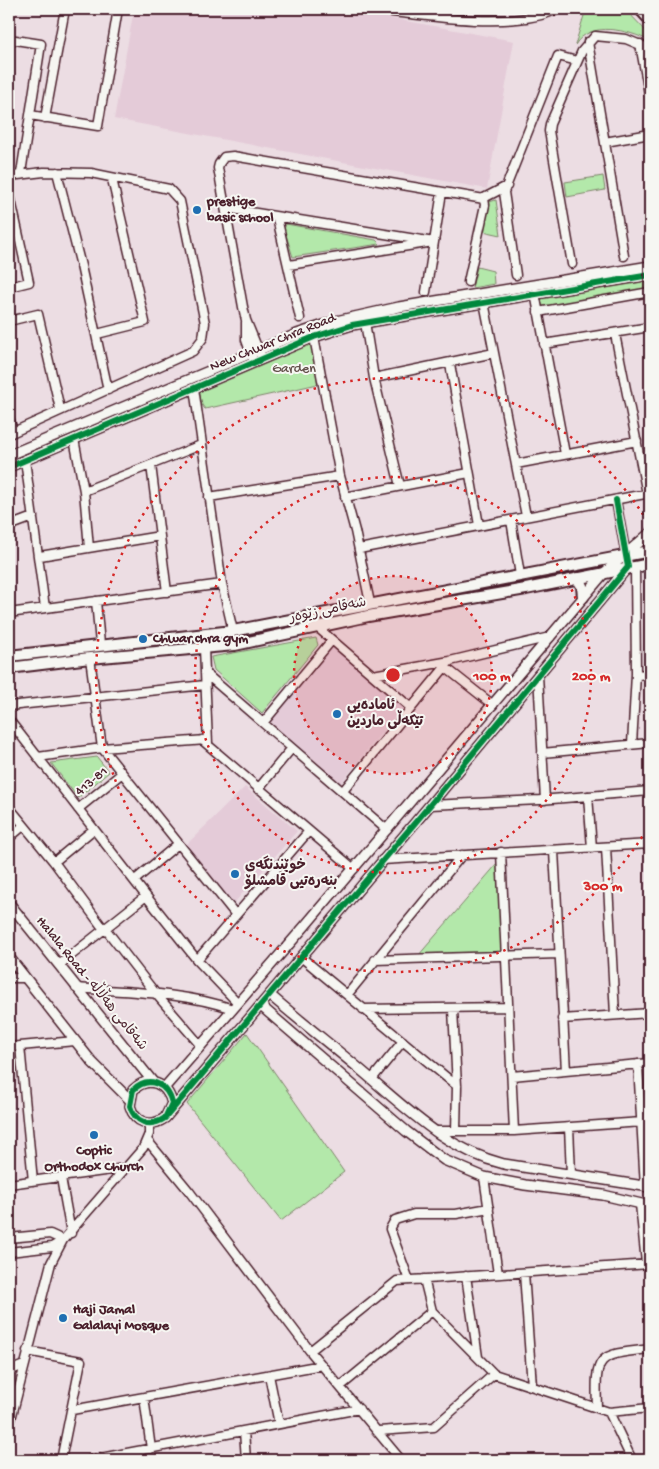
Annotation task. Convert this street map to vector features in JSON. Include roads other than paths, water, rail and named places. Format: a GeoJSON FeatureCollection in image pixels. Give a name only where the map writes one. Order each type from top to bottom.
{"type":"FeatureCollection","features":[{"type":"Feature","properties":{"kind":"main road"},"geometry":{"type":"LineString","coordinates":[[640,9],[650,20]]}},
{"type":"Feature","properties":{"kind":"main road","name":"شەقامی زێوەر"},"geometry":{"type":"LineString","coordinates":[[9,656],[100,644],[233,631],[625,554],[650,551]]}},
{"type":"Feature","properties":{"kind":"main road","name":"شەقامی زێوەر"},"geometry":{"type":"LineString","coordinates":[[9,668],[90,658],[236,645],[317,627],[650,564]]}},
{"type":"Feature","properties":{"kind":"main road"},"geometry":{"type":"LineString","coordinates":[[577,578],[582,586],[584,597]]}},
{"type":"Feature","properties":{"kind":"street"},"geometry":{"type":"LineString","coordinates":[[45,118],[66,9]]}},
{"type":"Feature","properties":{"kind":"street"},"geometry":{"type":"LineString","coordinates":[[30,115],[98,126],[118,9]]}},
{"type":"Feature","properties":{"kind":"street"},"geometry":{"type":"LineString","coordinates":[[370,9],[482,20],[514,19],[557,9]]}},
{"type":"Feature","properties":{"kind":"street"},"geometry":{"type":"LineString","coordinates":[[572,264],[549,131],[550,124],[577,61],[588,42],[595,36],[602,35],[640,44],[650,50]]}},
{"type":"Feature","properties":{"kind":"street"},"geometry":{"type":"LineString","coordinates":[[9,39],[41,44],[21,173]]}},
{"type":"Feature","properties":{"kind":"street"},"geometry":{"type":"LineString","coordinates":[[588,42],[624,256]]}},
{"type":"Feature","properties":{"kind":"street"},"geometry":{"type":"LineString","coordinates":[[640,44],[650,99]]}},
{"type":"Feature","properties":{"kind":"street"},"geometry":{"type":"LineString","coordinates":[[516,275],[504,192],[558,56],[577,61]]}},
{"type":"Feature","properties":{"kind":"street"},"geometry":{"type":"LineString","coordinates":[[605,142],[650,134]]}},
{"type":"Feature","properties":{"kind":"street"},"geometry":{"type":"LineString","coordinates":[[253,364],[254,352],[246,320],[218,168],[221,160],[229,156],[482,199],[507,186]]}},
{"type":"Feature","properties":{"kind":"street"},"geometry":{"type":"LineString","coordinates":[[57,172],[97,334],[108,390]]}},
{"type":"Feature","properties":{"kind":"street"},"geometry":{"type":"LineString","coordinates":[[9,176],[21,173],[91,173],[112,179],[169,188],[180,201],[205,323],[203,338],[193,351],[108,390],[60,409],[11,433],[9,417]]}},
{"type":"Feature","properties":{"kind":"street"},"geometry":{"type":"LineString","coordinates":[[97,334],[145,322],[112,179]]}},
{"type":"Feature","properties":{"kind":"street"},"geometry":{"type":"LineString","coordinates":[[9,191],[29,282],[9,287]]}},
{"type":"Feature","properties":{"kind":"street"},"geometry":{"type":"LineString","coordinates":[[426,292],[442,192]]}},
{"type":"Feature","properties":{"kind":"street"},"geometry":{"type":"LineString","coordinates":[[468,282],[485,205],[482,199]]}},
{"type":"Feature","properties":{"kind":"street"},"geometry":{"type":"LineString","coordinates":[[226,208],[277,218],[434,242]]}},
{"type":"Feature","properties":{"kind":"street"},"geometry":{"type":"LineString","coordinates":[[277,218],[300,318]]}},
{"type":"Feature","properties":{"kind":"street"},"geometry":{"type":"LineString","coordinates":[[289,265],[434,242]]}},
{"type":"Feature","properties":{"kind":"street","name":"New Chwar Chra Road"},"geometry":{"type":"LineString","coordinates":[[17,464],[314,337],[365,322],[650,273]]}},
{"type":"Feature","properties":{"kind":"street","name":"New Chwar Chra Road"},"geometry":{"type":"LineString","coordinates":[[11,454],[302,332],[364,314],[650,273]]}},
{"type":"Feature","properties":{"kind":"street"},"geometry":{"type":"LineString","coordinates":[[538,312],[650,292]]}},
{"type":"Feature","properties":{"kind":"street"},"geometry":{"type":"LineString","coordinates":[[535,293],[565,454]]}},
{"type":"Feature","properties":{"kind":"street"},"geometry":{"type":"LineString","coordinates":[[484,302],[526,516]]}},
{"type":"Feature","properties":{"kind":"street"},"geometry":{"type":"LineString","coordinates":[[9,321],[38,314],[60,409]]}},
{"type":"Feature","properties":{"kind":"street"},"geometry":{"type":"LineString","coordinates":[[365,322],[374,378],[400,486]]}},
{"type":"Feature","properties":{"kind":"street"},"geometry":{"type":"LineString","coordinates":[[544,344],[650,327]]}},
{"type":"Feature","properties":{"kind":"street"},"geometry":{"type":"LineString","coordinates":[[359,549],[649,493],[615,334]]}},
{"type":"Feature","properties":{"kind":"street"},"geometry":{"type":"LineString","coordinates":[[314,337],[344,497],[359,549],[370,603]]}},
{"type":"Feature","properties":{"kind":"street"},"geometry":{"type":"LineString","coordinates":[[254,352],[263,360]]}},
{"type":"Feature","properties":{"kind":"street"},"geometry":{"type":"LineString","coordinates":[[374,378],[450,364],[494,353]]}},
{"type":"Feature","properties":{"kind":"street"},"geometry":{"type":"LineString","coordinates":[[450,364],[479,525]]}},
{"type":"Feature","properties":{"kind":"street"},"geometry":{"type":"LineString","coordinates":[[194,388],[222,584],[233,631]]}},
{"type":"Feature","properties":{"kind":"street"},"geometry":{"type":"LineString","coordinates":[[74,439],[84,491],[89,548]]}},
{"type":"Feature","properties":{"kind":"street"},"geometry":{"type":"LineString","coordinates":[[516,464],[637,441]]}},
{"type":"Feature","properties":{"kind":"street"},"geometry":{"type":"LineString","coordinates":[[84,491],[202,445]]}},
{"type":"Feature","properties":{"kind":"street"},"geometry":{"type":"LineString","coordinates":[[17,464],[33,517],[40,556],[45,608]]}},
{"type":"Feature","properties":{"kind":"street"},"geometry":{"type":"LineString","coordinates":[[151,465],[168,592]]}},
{"type":"Feature","properties":{"kind":"street"},"geometry":{"type":"LineString","coordinates":[[344,497],[469,473]]}},
{"type":"Feature","properties":{"kind":"street"},"geometry":{"type":"LineString","coordinates":[[209,497],[340,476]]}},
{"type":"Feature","properties":{"kind":"street"},"geometry":{"type":"LineString","coordinates":[[616,500],[625,554],[632,566],[636,674],[632,744]]}},
{"type":"Feature","properties":{"kind":"street"},"geometry":{"type":"LineString","coordinates":[[9,526],[33,517]]}},
{"type":"Feature","properties":{"kind":"street"},"geometry":{"type":"LineString","coordinates":[[511,520],[520,575]]}},
{"type":"Feature","properties":{"kind":"street"},"geometry":{"type":"LineString","coordinates":[[164,1088],[354,869],[604,573],[650,533]]}},
{"type":"Feature","properties":{"kind":"street"},"geometry":{"type":"LineString","coordinates":[[40,556],[160,536]]}},
{"type":"Feature","properties":{"kind":"street"},"geometry":{"type":"LineString","coordinates":[[11,962],[101,1072],[130,1100],[134,1116],[150,1124],[165,1118],[632,566]]}},
{"type":"Feature","properties":{"kind":"street"},"geometry":{"type":"LineString","coordinates":[[9,613],[222,584]]}},
{"type":"Feature","properties":{"kind":"street"},"geometry":{"type":"LineString","coordinates":[[96,601],[100,644]]}},
{"type":"Feature","properties":{"kind":"street"},"geometry":{"type":"LineString","coordinates":[[574,608],[587,618]]}},
{"type":"Feature","properties":{"kind":"street"},"geometry":{"type":"LineString","coordinates":[[317,627],[411,708]]}},
{"type":"Feature","properties":{"kind":"street"},"geometry":{"type":"LineString","coordinates":[[373,675],[448,664],[550,637]]}},
{"type":"Feature","properties":{"kind":"street"},"geometry":{"type":"LineString","coordinates":[[263,723],[332,640]]}},
{"type":"Feature","properties":{"kind":"street"},"geometry":{"type":"LineString","coordinates":[[204,648],[206,742]]}},
{"type":"Feature","properties":{"kind":"street"},"geometry":{"type":"LineString","coordinates":[[90,658],[102,748],[236,915]]}},
{"type":"Feature","properties":{"kind":"street"},"geometry":{"type":"LineString","coordinates":[[448,664],[493,705]]}},
{"type":"Feature","properties":{"kind":"street"},"geometry":{"type":"LineString","coordinates":[[343,791],[448,664]]}},
{"type":"Feature","properties":{"kind":"street"},"geometry":{"type":"LineString","coordinates":[[205,673],[387,830]]}},
{"type":"Feature","properties":{"kind":"street"},"geometry":{"type":"LineString","coordinates":[[636,674],[650,675]]}},
{"type":"Feature","properties":{"kind":"street"},"geometry":{"type":"LineString","coordinates":[[538,675],[545,800]]}},
{"type":"Feature","properties":{"kind":"street"},"geometry":{"type":"LineString","coordinates":[[9,706],[205,685]]}},
{"type":"Feature","properties":{"kind":"street"},"geometry":{"type":"LineString","coordinates":[[10,724],[197,960],[236,1006]]}},
{"type":"Feature","properties":{"kind":"street"},"geometry":{"type":"LineString","coordinates":[[38,757],[102,748],[206,742],[258,789],[354,869]]}},
{"type":"Feature","properties":{"kind":"street"},"geometry":{"type":"LineString","coordinates":[[542,753],[650,742]]}},
{"type":"Feature","properties":{"kind":"street"},"geometry":{"type":"LineString","coordinates":[[258,789],[292,748]]}},
{"type":"Feature","properties":{"kind":"street","name":"413-81"},"geometry":{"type":"LineString","coordinates":[[78,808],[121,774]]}},
{"type":"Feature","properties":{"kind":"street"},"geometry":{"type":"LineString","coordinates":[[430,805],[545,800],[650,791]]}},
{"type":"Feature","properties":{"kind":"street"},"geometry":{"type":"LineString","coordinates":[[588,796],[592,848]]}},
{"type":"Feature","properties":{"kind":"street"},"geometry":{"type":"LineString","coordinates":[[9,807],[156,994],[201,1046]]}},
{"type":"Feature","properties":{"kind":"street"},"geometry":{"type":"LineString","coordinates":[[9,838],[23,826]]}},
{"type":"Feature","properties":{"kind":"street"},"geometry":{"type":"LineString","coordinates":[[54,862],[94,829]]}},
{"type":"Feature","properties":{"kind":"street"},"geometry":{"type":"LineString","coordinates":[[197,960],[309,831]]}},
{"type":"Feature","properties":{"kind":"street"},"geometry":{"type":"LineString","coordinates":[[135,880],[178,844]]}},
{"type":"Feature","properties":{"kind":"street"},"geometry":{"type":"LineString","coordinates":[[382,860],[650,844]]}},
{"type":"Feature","properties":{"kind":"street"},"geometry":{"type":"LineString","coordinates":[[606,847],[615,1015]]}},
{"type":"Feature","properties":{"kind":"street"},"geometry":{"type":"LineString","coordinates":[[554,851],[566,1071]]}},
{"type":"Feature","properties":{"kind":"street"},"geometry":{"type":"LineString","coordinates":[[501,852],[514,1132]]}},
{"type":"Feature","properties":{"kind":"street"},"geometry":{"type":"LineString","coordinates":[[346,995],[462,855]]}},
{"type":"Feature","properties":{"kind":"street"},"geometry":{"type":"LineString","coordinates":[[59,965],[146,896]]}},
{"type":"Feature","properties":{"kind":"street","name":"Halala Road - شەقامی هەڵاڵە"},"geometry":{"type":"LineString","coordinates":[[9,903],[153,1082]]}},
{"type":"Feature","properties":{"kind":"street"},"geometry":{"type":"LineString","coordinates":[[304,927],[317,938]]}},
{"type":"Feature","properties":{"kind":"street"},"geometry":{"type":"LineString","coordinates":[[375,960],[559,954]]}},
{"type":"Feature","properties":{"kind":"street"},"geometry":{"type":"LineString","coordinates":[[301,956],[457,1086]]}},
{"type":"Feature","properties":{"kind":"street"},"geometry":{"type":"LineString","coordinates":[[9,978],[25,978]]}},
{"type":"Feature","properties":{"kind":"street"},"geometry":{"type":"LineString","coordinates":[[76,988],[156,994],[236,1006]]}},
{"type":"Feature","properties":{"kind":"street"},"geometry":{"type":"LineString","coordinates":[[270,995],[435,1131],[456,1146],[486,1160],[648,1187],[646,1133],[642,1122],[638,1064]]}},
{"type":"Feature","properties":{"kind":"street"},"geometry":{"type":"LineString","coordinates":[[261,1006],[426,1148],[465,1170],[484,1177],[525,1185],[603,1195],[650,1206]]}},
{"type":"Feature","properties":{"kind":"street"},"geometry":{"type":"LineString","coordinates":[[364,1009],[508,1007]]}},
{"type":"Feature","properties":{"kind":"street"},"geometry":{"type":"LineString","coordinates":[[453,1009],[457,1086],[456,1131]]}},
{"type":"Feature","properties":{"kind":"street"},"geometry":{"type":"LineString","coordinates":[[562,1019],[650,1012]]}},
{"type":"Feature","properties":{"kind":"street"},"geometry":{"type":"LineString","coordinates":[[9,1047],[75,1041]]}},
{"type":"Feature","properties":{"kind":"street"},"geometry":{"type":"LineString","coordinates":[[372,1079],[403,1041]]}},
{"type":"Feature","properties":{"kind":"street"},"geometry":{"type":"LineString","coordinates":[[20,1046],[33,1181]]}},
{"type":"Feature","properties":{"kind":"street"},"geometry":{"type":"LineString","coordinates":[[512,1076],[650,1063]]}},
{"type":"Feature","properties":{"kind":"street"},"geometry":{"type":"LineString","coordinates":[[130,1100],[137,1086],[153,1082],[164,1088],[172,1103],[165,1118]]}},
{"type":"Feature","properties":{"kind":"street"},"geometry":{"type":"LineString","coordinates":[[435,1131],[514,1132],[642,1122]]}},
{"type":"Feature","properties":{"kind":"street"},"geometry":{"type":"LineString","coordinates":[[9,1252],[52,1247],[71,1233],[147,1140],[150,1124]]}},
{"type":"Feature","properties":{"kind":"street"},"geometry":{"type":"LineString","coordinates":[[569,1127],[571,1174]]}},
{"type":"Feature","properties":{"kind":"street"},"geometry":{"type":"LineString","coordinates":[[147,1140],[189,1191],[310,1352],[379,1431],[398,1460]]}},
{"type":"Feature","properties":{"kind":"street"},"geometry":{"type":"LineString","coordinates":[[9,1184],[126,1168]]}},
{"type":"Feature","properties":{"kind":"street"},"geometry":{"type":"LineString","coordinates":[[484,1177],[498,1274]]}},
{"type":"Feature","properties":{"kind":"street"},"geometry":{"type":"LineString","coordinates":[[61,1178],[71,1233]]}},
{"type":"Feature","properties":{"kind":"street"},"geometry":{"type":"LineString","coordinates":[[603,1179],[603,1195]]}},
{"type":"Feature","properties":{"kind":"street"},"geometry":{"type":"LineString","coordinates":[[310,1352],[397,1281],[648,1263],[640,1204]]}},
{"type":"Feature","properties":{"kind":"street"},"geometry":{"type":"LineString","coordinates":[[409,1280],[390,1229],[395,1220],[414,1214],[456,1214],[488,1208]]}},
{"type":"Feature","properties":{"kind":"street"},"geometry":{"type":"LineString","coordinates":[[9,1238],[50,1234],[63,1240]]}},
{"type":"Feature","properties":{"kind":"street"},"geometry":{"type":"LineString","coordinates":[[9,1427],[50,1263],[63,1240]]}},
{"type":"Feature","properties":{"kind":"street"},"geometry":{"type":"LineString","coordinates":[[524,1273],[532,1386]]}},
{"type":"Feature","properties":{"kind":"street"},"geometry":{"type":"LineString","coordinates":[[466,1276],[478,1357]]}},
{"type":"Feature","properties":{"kind":"street"},"geometry":{"type":"LineString","coordinates":[[424,1279],[432,1311],[494,1374],[609,1412],[650,1408]]}},
{"type":"Feature","properties":{"kind":"street"},"geometry":{"type":"LineString","coordinates":[[341,1386],[432,1311]]}},
{"type":"Feature","properties":{"kind":"street"},"geometry":{"type":"LineString","coordinates":[[597,1408],[597,1367],[603,1360],[612,1354],[650,1349]]}},
{"type":"Feature","properties":{"kind":"street"},"geometry":{"type":"LineString","coordinates":[[27,1351],[81,1361],[61,1460]]}},
{"type":"Feature","properties":{"kind":"street"},"geometry":{"type":"LineString","coordinates":[[9,1371],[24,1365]]}},
{"type":"Feature","properties":{"kind":"street"},"geometry":{"type":"LineString","coordinates":[[72,1410],[322,1365]]}},
{"type":"Feature","properties":{"kind":"street"},"geometry":{"type":"LineString","coordinates":[[379,1431],[434,1427],[494,1374]]}},
{"type":"Feature","properties":{"kind":"street"},"geometry":{"type":"LineString","coordinates":[[269,1375],[279,1424]]}},
{"type":"Feature","properties":{"kind":"street"},"geometry":{"type":"LineString","coordinates":[[144,1397],[151,1449]]}},
{"type":"Feature","properties":{"kind":"street"},"geometry":{"type":"LineString","coordinates":[[90,1460],[112,1458],[359,1409]]}},
{"type":"Feature","properties":{"kind":"street"},"geometry":{"type":"LineString","coordinates":[[609,1412],[632,1460]]}},
{"type":"Feature","properties":{"kind":"street"},"geometry":{"type":"LineString","coordinates":[[244,1431],[246,1460]]}},
{"type":"Feature","properties":{"kind":"place","name":"prestige basic school"},"geometry":{"type":"Point","coordinates":[197,210]}},
{"type":"Feature","properties":{"kind":"place","name":"Chwar chra gym"},"geometry":{"type":"Point","coordinates":[143,639]}},
{"type":"Feature","properties":{"kind":"place","name":"ئامادەیی تێکەڵی ماردین"},"geometry":{"type":"Point","coordinates":[337,714]}},
{"type":"Feature","properties":{"kind":"place","name":"خوێندنگەی بنەرەتیی قامشلۆ"},"geometry":{"type":"Point","coordinates":[235,874]}},
{"type":"Feature","properties":{"kind":"place","name":"Coptic Orthodox Church"},"geometry":{"type":"Point","coordinates":[94,1135]}},
{"type":"Feature","properties":{"kind":"place","name":"Haji Jamal Galalayi Mosque"},"geometry":{"type":"Point","coordinates":[63,1318]}},
{"type":"Feature","properties":{"kind":"park label","name":"Garden"},"geometry":{"type":"Point","coordinates":[294,369]}}]}
